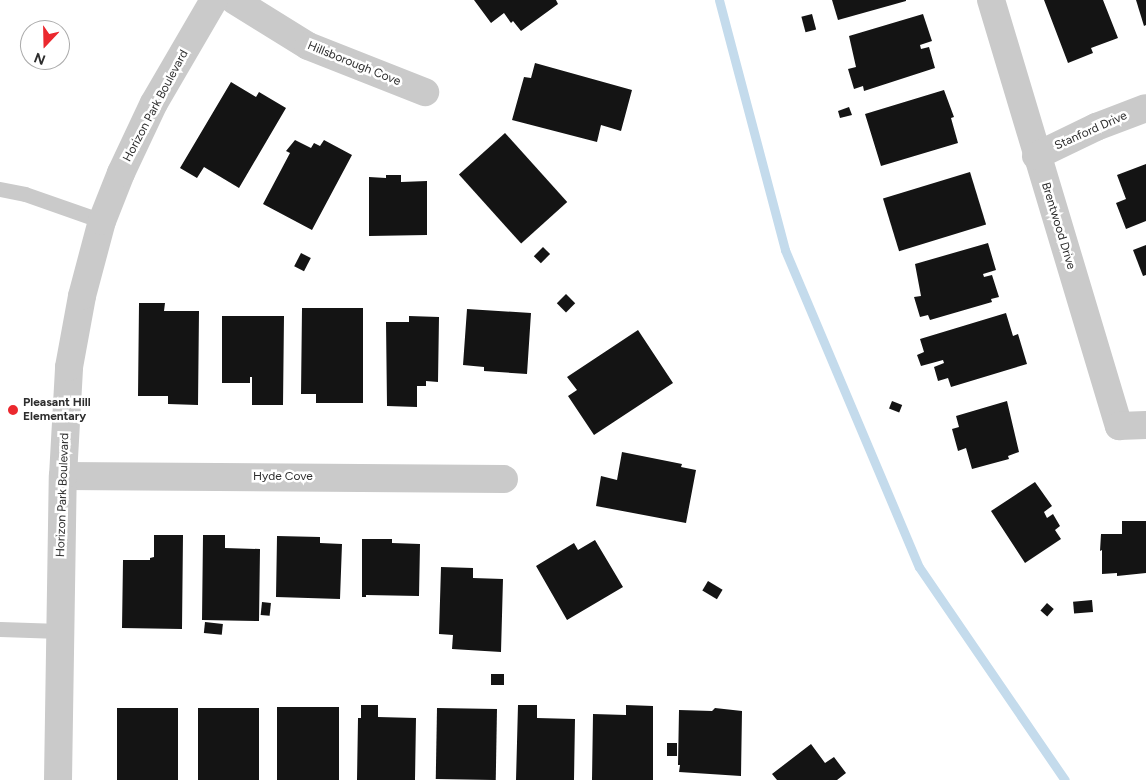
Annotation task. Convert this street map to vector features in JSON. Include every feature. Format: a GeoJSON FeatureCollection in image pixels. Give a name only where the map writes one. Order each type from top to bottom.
{"type":"FeatureCollection","features":[{"type":"Feature","properties":{"kind":"street","name":"Horizon Park Boulevard"},"geometry":{"type":"LineString","coordinates":[[58,780],[63,476],[69,367],[82,296],[102,221],[121,173],[154,103],[214,0]]}},
{"type":"Feature","properties":{"kind":"street","name":"Hillsborough Cove"},"geometry":{"type":"LineString","coordinates":[[234,0],[308,46],[425,92]]}},
{"type":"Feature","properties":{"kind":"street","name":"Brentwood Drive"},"geometry":{"type":"LineString","coordinates":[[991,0],[1036,156],[1119,426],[1146,425]]}},
{"type":"Feature","properties":{"kind":"street","name":"Stanford Drive"},"geometry":{"type":"LineString","coordinates":[[1036,156],[1096,127],[1146,108]]}},
{"type":"Feature","properties":{"kind":"street","name":"Hyde Cove"},"geometry":{"type":"LineString","coordinates":[[63,476],[504,479]]}},
{"type":"Feature","properties":{"kind":"lane"},"geometry":{"type":"LineString","coordinates":[[0,189],[25,194],[102,221]]}},
{"type":"Feature","properties":{"kind":"lane"},"geometry":{"type":"LineString","coordinates":[[0,629],[60,631]]}},
{"type":"Feature","properties":{"kind":"building"},"geometry":{"type":"Polygon","coordinates":[[[474,0],[556,0],[558,4],[521,31],[513,21],[511,23],[504,13],[491,23],[474,0]]]}},
{"type":"Feature","properties":{"kind":"building"},"geometry":{"type":"Polygon","coordinates":[[[832,0],[906,0],[906,1],[838,20],[832,0]]]}},
{"type":"Feature","properties":{"kind":"building"},"geometry":{"type":"Polygon","coordinates":[[[1044,0],[1103,0],[1118,38],[1091,48],[1093,53],[1068,63],[1044,0]]]}},
{"type":"Feature","properties":{"kind":"building"},"geometry":{"type":"Polygon","coordinates":[[[1136,0],[1146,0],[1146,25],[1144,26],[1136,0]]]}},
{"type":"Feature","properties":{"kind":"building"},"geometry":{"type":"Polygon","coordinates":[[[812,14],[816,29],[806,32],[801,17],[812,14]]]}},
{"type":"Feature","properties":{"kind":"building"},"geometry":{"type":"Polygon","coordinates":[[[923,14],[932,41],[920,45],[921,49],[929,47],[935,68],[864,91],[863,86],[854,89],[848,69],[856,67],[849,36],[923,14]]]}},
{"type":"Feature","properties":{"kind":"building"},"geometry":{"type":"Polygon","coordinates":[[[535,63],[632,90],[621,131],[601,125],[597,142],[512,120],[524,77],[531,78],[535,63]]]}},
{"type":"Feature","properties":{"kind":"building"},"geometry":{"type":"Polygon","coordinates":[[[231,82],[256,97],[259,92],[286,108],[239,188],[204,167],[197,178],[180,168],[231,82]]]}},
{"type":"Feature","properties":{"kind":"building"},"geometry":{"type":"Polygon","coordinates":[[[944,90],[954,117],[951,118],[958,143],[881,166],[865,114],[944,90]]]}},
{"type":"Feature","properties":{"kind":"building"},"geometry":{"type":"Polygon","coordinates":[[[849,107],[852,115],[840,118],[838,111],[849,107]]]}},
{"type":"Feature","properties":{"kind":"building"},"geometry":{"type":"Polygon","coordinates":[[[505,133],[567,202],[521,244],[459,174],[505,133]]]}},
{"type":"Feature","properties":{"kind":"building"},"geometry":{"type":"Polygon","coordinates":[[[295,140],[311,148],[314,143],[320,146],[324,140],[352,155],[312,230],[263,204],[290,153],[286,151],[295,140]]]}},
{"type":"Feature","properties":{"kind":"building"},"geometry":{"type":"Polygon","coordinates":[[[1146,164],[1146,221],[1126,229],[1116,203],[1126,199],[1117,175],[1146,164]]]}},
{"type":"Feature","properties":{"kind":"building"},"geometry":{"type":"Polygon","coordinates":[[[970,172],[986,225],[899,251],[883,199],[970,172]]]}},
{"type":"Feature","properties":{"kind":"building"},"geometry":{"type":"Polygon","coordinates":[[[386,175],[401,175],[401,182],[427,181],[427,235],[369,236],[369,177],[386,178],[386,175]]]}},
{"type":"Feature","properties":{"kind":"building"},"geometry":{"type":"Polygon","coordinates":[[[988,243],[996,270],[983,274],[984,277],[992,275],[999,297],[991,299],[992,302],[930,320],[928,315],[920,317],[914,297],[921,296],[915,264],[988,243]]]}},
{"type":"Feature","properties":{"kind":"building"},"geometry":{"type":"Polygon","coordinates":[[[1146,245],[1146,275],[1143,276],[1133,250],[1146,245]]]}},
{"type":"Feature","properties":{"kind":"building"},"geometry":{"type":"Polygon","coordinates":[[[543,247],[550,254],[541,263],[534,256],[543,247]]]}},
{"type":"Feature","properties":{"kind":"building"},"geometry":{"type":"Polygon","coordinates":[[[301,253],[311,258],[304,271],[294,266],[301,253]]]}},
{"type":"Feature","properties":{"kind":"building"},"geometry":{"type":"Polygon","coordinates":[[[566,294],[575,303],[566,312],[557,303],[566,294]]]}},
{"type":"Feature","properties":{"kind":"building"},"geometry":{"type":"Polygon","coordinates":[[[139,303],[165,303],[164,311],[199,311],[198,405],[168,404],[168,396],[138,396],[139,303]]]}},
{"type":"Feature","properties":{"kind":"building"},"geometry":{"type":"Polygon","coordinates":[[[302,308],[363,308],[363,403],[316,403],[316,394],[301,394],[302,308]]]}},
{"type":"Feature","properties":{"kind":"building"},"geometry":{"type":"Polygon","coordinates":[[[467,309],[531,313],[527,374],[484,371],[484,367],[463,365],[467,309]]]}},
{"type":"Feature","properties":{"kind":"building"},"geometry":{"type":"Polygon","coordinates":[[[1006,313],[1013,336],[1018,334],[1027,364],[951,387],[948,378],[938,381],[934,367],[944,363],[943,360],[921,366],[917,355],[924,352],[920,339],[1006,313]]]}},
{"type":"Feature","properties":{"kind":"building"},"geometry":{"type":"Polygon","coordinates":[[[222,316],[284,316],[283,405],[252,405],[252,377],[250,377],[250,383],[222,383],[222,316]]]}},
{"type":"Feature","properties":{"kind":"building"},"geometry":{"type":"Polygon","coordinates":[[[409,316],[439,317],[438,382],[426,381],[426,386],[417,386],[417,407],[387,406],[386,322],[409,322],[409,316]]]}},
{"type":"Feature","properties":{"kind":"building"},"geometry":{"type":"Polygon","coordinates":[[[638,330],[673,383],[594,435],[568,396],[577,390],[567,377],[638,330]]]}},
{"type":"Feature","properties":{"kind":"building"},"geometry":{"type":"Polygon","coordinates":[[[892,401],[902,405],[899,413],[889,408],[892,401]]]}},
{"type":"Feature","properties":{"kind":"building"},"geometry":{"type":"Polygon","coordinates":[[[1007,401],[1019,452],[1008,456],[1009,459],[972,469],[966,448],[958,451],[952,429],[959,427],[956,416],[1007,401]]]}},
{"type":"Feature","properties":{"kind":"building"},"geometry":{"type":"Polygon","coordinates":[[[622,452],[682,464],[681,467],[696,470],[686,523],[596,506],[601,476],[617,480],[622,452]]]}},
{"type":"Feature","properties":{"kind":"building"},"geometry":{"type":"Polygon","coordinates":[[[1035,482],[1052,506],[1044,512],[1047,518],[1053,514],[1060,526],[1055,530],[1061,539],[1025,563],[991,511],[1035,482]]]}},
{"type":"Feature","properties":{"kind":"building"},"geometry":{"type":"Polygon","coordinates":[[[1122,521],[1146,521],[1146,573],[1117,576],[1117,573],[1102,574],[1101,534],[1122,534],[1122,521]]]}},
{"type":"Feature","properties":{"kind":"building"},"geometry":{"type":"Polygon","coordinates":[[[154,535],[183,535],[182,629],[122,628],[123,560],[150,560],[150,558],[154,557],[154,535]]]}},
{"type":"Feature","properties":{"kind":"building"},"geometry":{"type":"Polygon","coordinates":[[[203,535],[225,535],[225,548],[260,549],[259,621],[202,620],[203,535]]]}},
{"type":"Feature","properties":{"kind":"building"},"geometry":{"type":"Polygon","coordinates":[[[277,536],[320,537],[320,543],[342,544],[340,599],[276,597],[277,536]]]}},
{"type":"Feature","properties":{"kind":"building"},"geometry":{"type":"Polygon","coordinates":[[[362,539],[392,539],[392,543],[420,544],[419,596],[366,595],[366,597],[362,597],[362,539]]]}},
{"type":"Feature","properties":{"kind":"building"},"geometry":{"type":"Polygon","coordinates":[[[595,540],[623,587],[567,620],[536,566],[574,543],[578,550],[595,540]]]}},
{"type":"Feature","properties":{"kind":"building"},"geometry":{"type":"Polygon","coordinates":[[[441,567],[473,568],[473,578],[503,579],[501,652],[452,649],[453,635],[439,634],[441,567]]]}},
{"type":"Feature","properties":{"kind":"building"},"geometry":{"type":"Polygon","coordinates":[[[708,581],[723,590],[717,599],[702,590],[708,581]]]}},
{"type":"Feature","properties":{"kind":"building"},"geometry":{"type":"Polygon","coordinates":[[[1092,600],[1093,612],[1074,614],[1073,602],[1092,600]]]}},
{"type":"Feature","properties":{"kind":"building"},"geometry":{"type":"Polygon","coordinates":[[[262,602],[271,603],[270,616],[261,615],[262,602]]]}},
{"type":"Feature","properties":{"kind":"building"},"geometry":{"type":"Polygon","coordinates":[[[1047,603],[1054,609],[1047,616],[1040,611],[1047,603]]]}},
{"type":"Feature","properties":{"kind":"building"},"geometry":{"type":"Polygon","coordinates":[[[205,622],[223,624],[222,635],[204,633],[205,622]]]}},
{"type":"Feature","properties":{"kind":"building"},"geometry":{"type":"Polygon","coordinates":[[[491,674],[504,674],[504,685],[491,685],[491,674]]]}},
{"type":"Feature","properties":{"kind":"building"},"geometry":{"type":"Polygon","coordinates":[[[361,705],[378,705],[378,717],[416,718],[415,780],[357,780],[358,718],[361,718],[361,705]]]}},
{"type":"Feature","properties":{"kind":"building"},"geometry":{"type":"Polygon","coordinates":[[[518,705],[537,705],[537,718],[575,719],[574,780],[516,780],[518,705]]]}},
{"type":"Feature","properties":{"kind":"building"},"geometry":{"type":"Polygon","coordinates":[[[626,705],[653,706],[653,780],[592,780],[593,714],[626,715],[626,705]]]}},
{"type":"Feature","properties":{"kind":"building"},"geometry":{"type":"Polygon","coordinates":[[[277,707],[339,707],[339,780],[277,780],[277,707]]]}},
{"type":"Feature","properties":{"kind":"building"},"geometry":{"type":"Polygon","coordinates":[[[117,708],[178,708],[178,780],[117,780],[117,708]]]}},
{"type":"Feature","properties":{"kind":"building"},"geometry":{"type":"Polygon","coordinates":[[[198,708],[259,708],[259,780],[198,780],[198,708]]]}},
{"type":"Feature","properties":{"kind":"building"},"geometry":{"type":"Polygon","coordinates":[[[437,708],[497,709],[496,780],[436,779],[437,708]]]}},
{"type":"Feature","properties":{"kind":"building"},"geometry":{"type":"Polygon","coordinates":[[[715,708],[742,711],[741,776],[679,772],[679,710],[712,711],[715,708]]]}},
{"type":"Feature","properties":{"kind":"building"},"geometry":{"type":"Polygon","coordinates":[[[667,743],[677,743],[677,756],[667,756],[667,743]]]}},
{"type":"Feature","properties":{"kind":"building"},"geometry":{"type":"Polygon","coordinates":[[[811,744],[825,763],[834,757],[846,773],[837,780],[777,780],[772,774],[811,744]]]}},
{"type":"Feature","properties":{"kind":"waterway"},"geometry":{"type":"LineString","coordinates":[[719,0],[785,250],[919,567],[1065,780]]}},
{"type":"Feature","properties":{"kind":"place","name":"Pleasant Hill Elementary"},"geometry":{"type":"Point","coordinates":[13,410]}}]}
